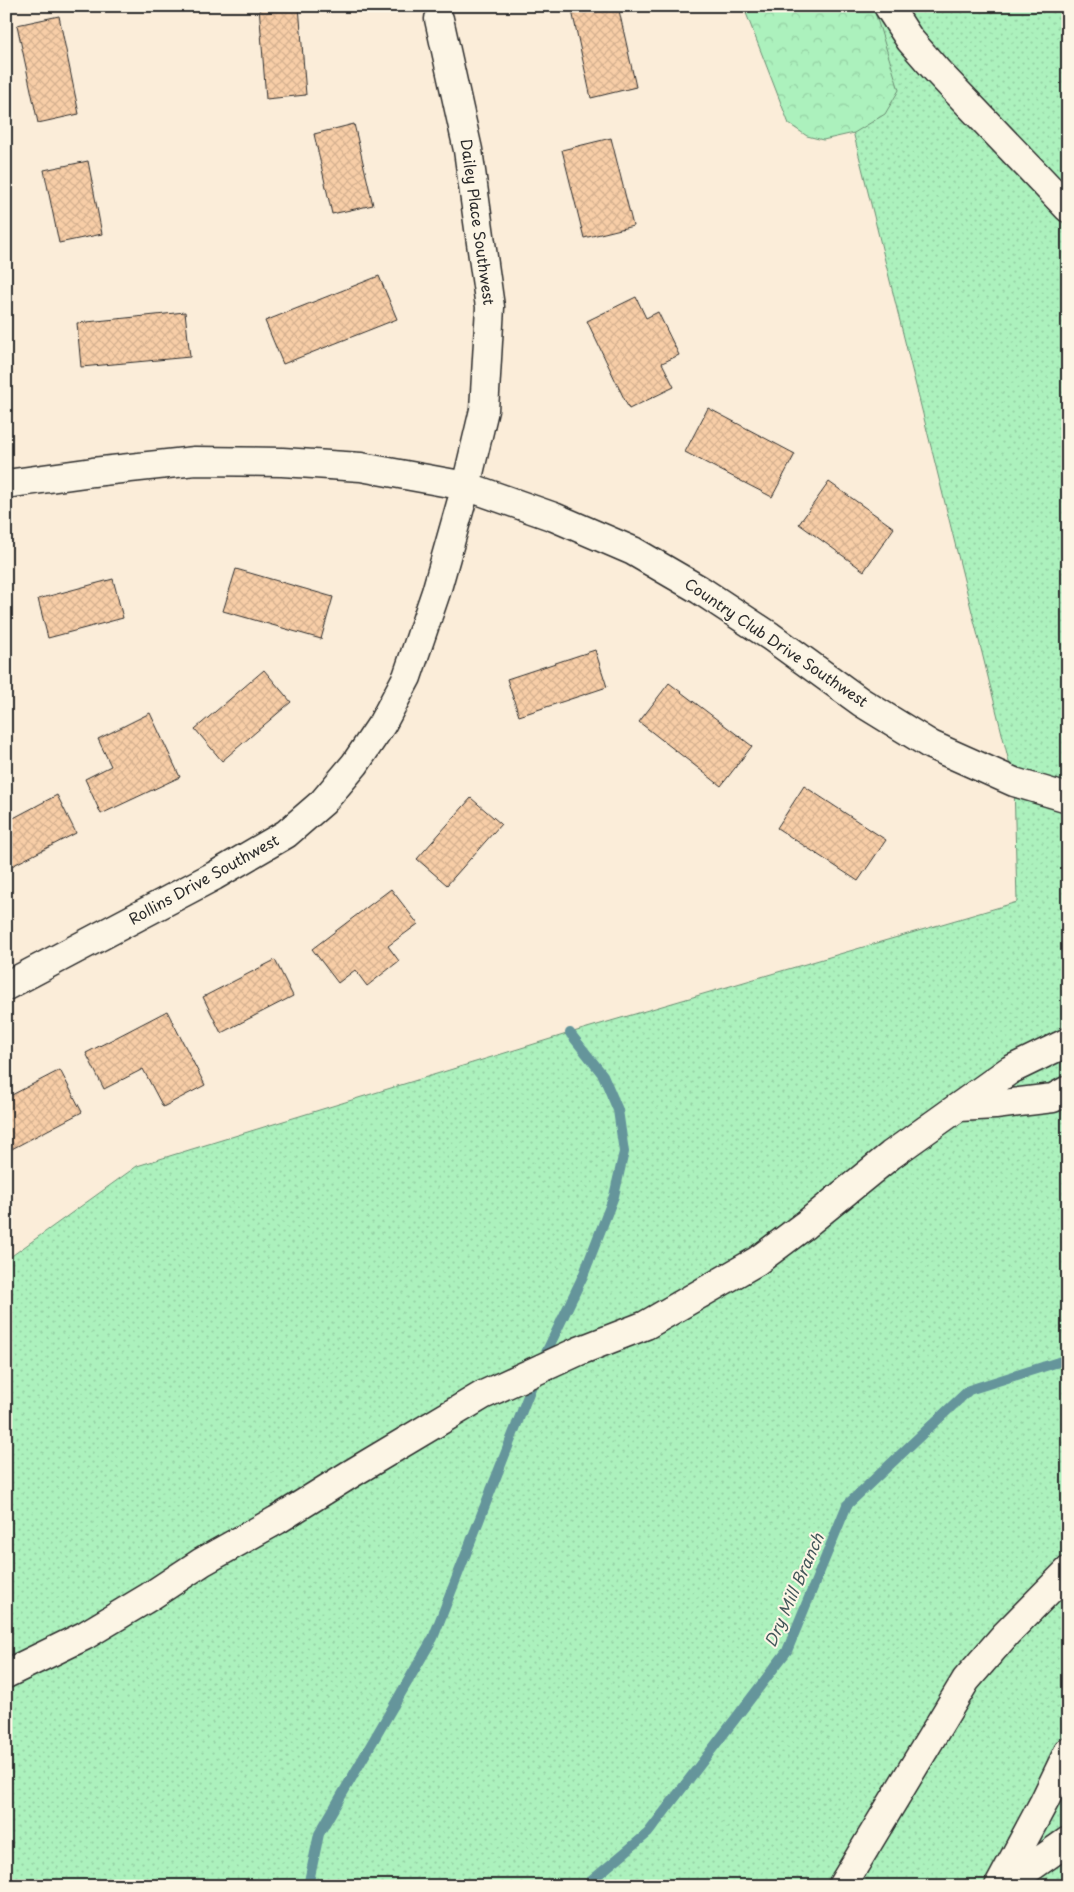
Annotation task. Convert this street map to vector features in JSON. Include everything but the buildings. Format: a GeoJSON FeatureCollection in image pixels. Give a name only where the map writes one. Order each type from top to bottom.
{"type":"FeatureCollection","features":[{"type":"Feature","properties":{"kind":"street"},"geometry":{"type":"LineString","coordinates":[[888,6],[910,40],[921,53],[1068,208]]}},
{"type":"Feature","properties":{"kind":"street","name":"Dailey Place Southwest"},"geometry":{"type":"LineString","coordinates":[[439,19],[468,150],[490,307],[484,410],[466,486]]}},
{"type":"Feature","properties":{"kind":"street","name":"Country Club Drive Southwest"},"geometry":{"type":"LineString","coordinates":[[6,484],[195,461],[282,462],[361,467],[466,486],[554,517],[633,551],[700,590],[770,636],[861,702],[931,745],[1014,782],[1068,798]]}},
{"type":"Feature","properties":{"kind":"street","name":"Rollins Drive Southwest"},"geometry":{"type":"LineString","coordinates":[[6,986],[214,876],[286,834],[323,802],[355,764],[382,724],[407,677],[436,592],[466,486]]}},
{"type":"Feature","properties":{"kind":"street"},"geometry":{"type":"LineString","coordinates":[[6,1674],[84,1636],[202,1562],[483,1396],[578,1351],[646,1325],[757,1261],[891,1156],[1010,1070],[1068,1042]]}},
{"type":"Feature","properties":{"kind":"street"},"geometry":{"type":"LineString","coordinates":[[959,1106],[995,1105],[1053,1098],[1068,1090]]}},
{"type":"Feature","properties":{"kind":"street"},"geometry":{"type":"LineString","coordinates":[[842,1886],[966,1680],[1012,1627],[1068,1571]]}},
{"type":"Feature","properties":{"kind":"street"},"geometry":{"type":"LineString","coordinates":[[999,1886],[1044,1802],[1068,1752]]}},
{"type":"Feature","properties":{"kind":"street"},"geometry":{"type":"LineString","coordinates":[[1004,1886],[1068,1841]]}},
{"type":"Feature","properties":{"kind":"green space"},"geometry":{"type":"Polygon","coordinates":[[[740,6],[873,6],[899,90],[885,114],[854,133],[823,140],[807,136],[789,124],[746,13],[740,6]]]}},
{"type":"Feature","properties":{"kind":"green space"},"geometry":{"type":"Polygon","coordinates":[[[822,6],[1068,6],[1068,1886],[6,1886],[6,1260],[137,1166],[570,1033],[1017,902],[1014,782],[822,6]]]}},
{"type":"Feature","properties":{"kind":"waterway"},"geometry":{"type":"LineString","coordinates":[[542,1361],[583,1276],[614,1196],[624,1152],[618,1110],[603,1075],[570,1033]]}},
{"type":"Feature","properties":{"kind":"waterway","name":"Dry Mill Branch"},"geometry":{"type":"LineString","coordinates":[[585,1886],[648,1833],[787,1651],[847,1505],[969,1390],[1068,1359]]}},
{"type":"Feature","properties":{"kind":"waterway"},"geometry":{"type":"LineString","coordinates":[[308,1886],[319,1834],[433,1638],[531,1388]]}}]}
